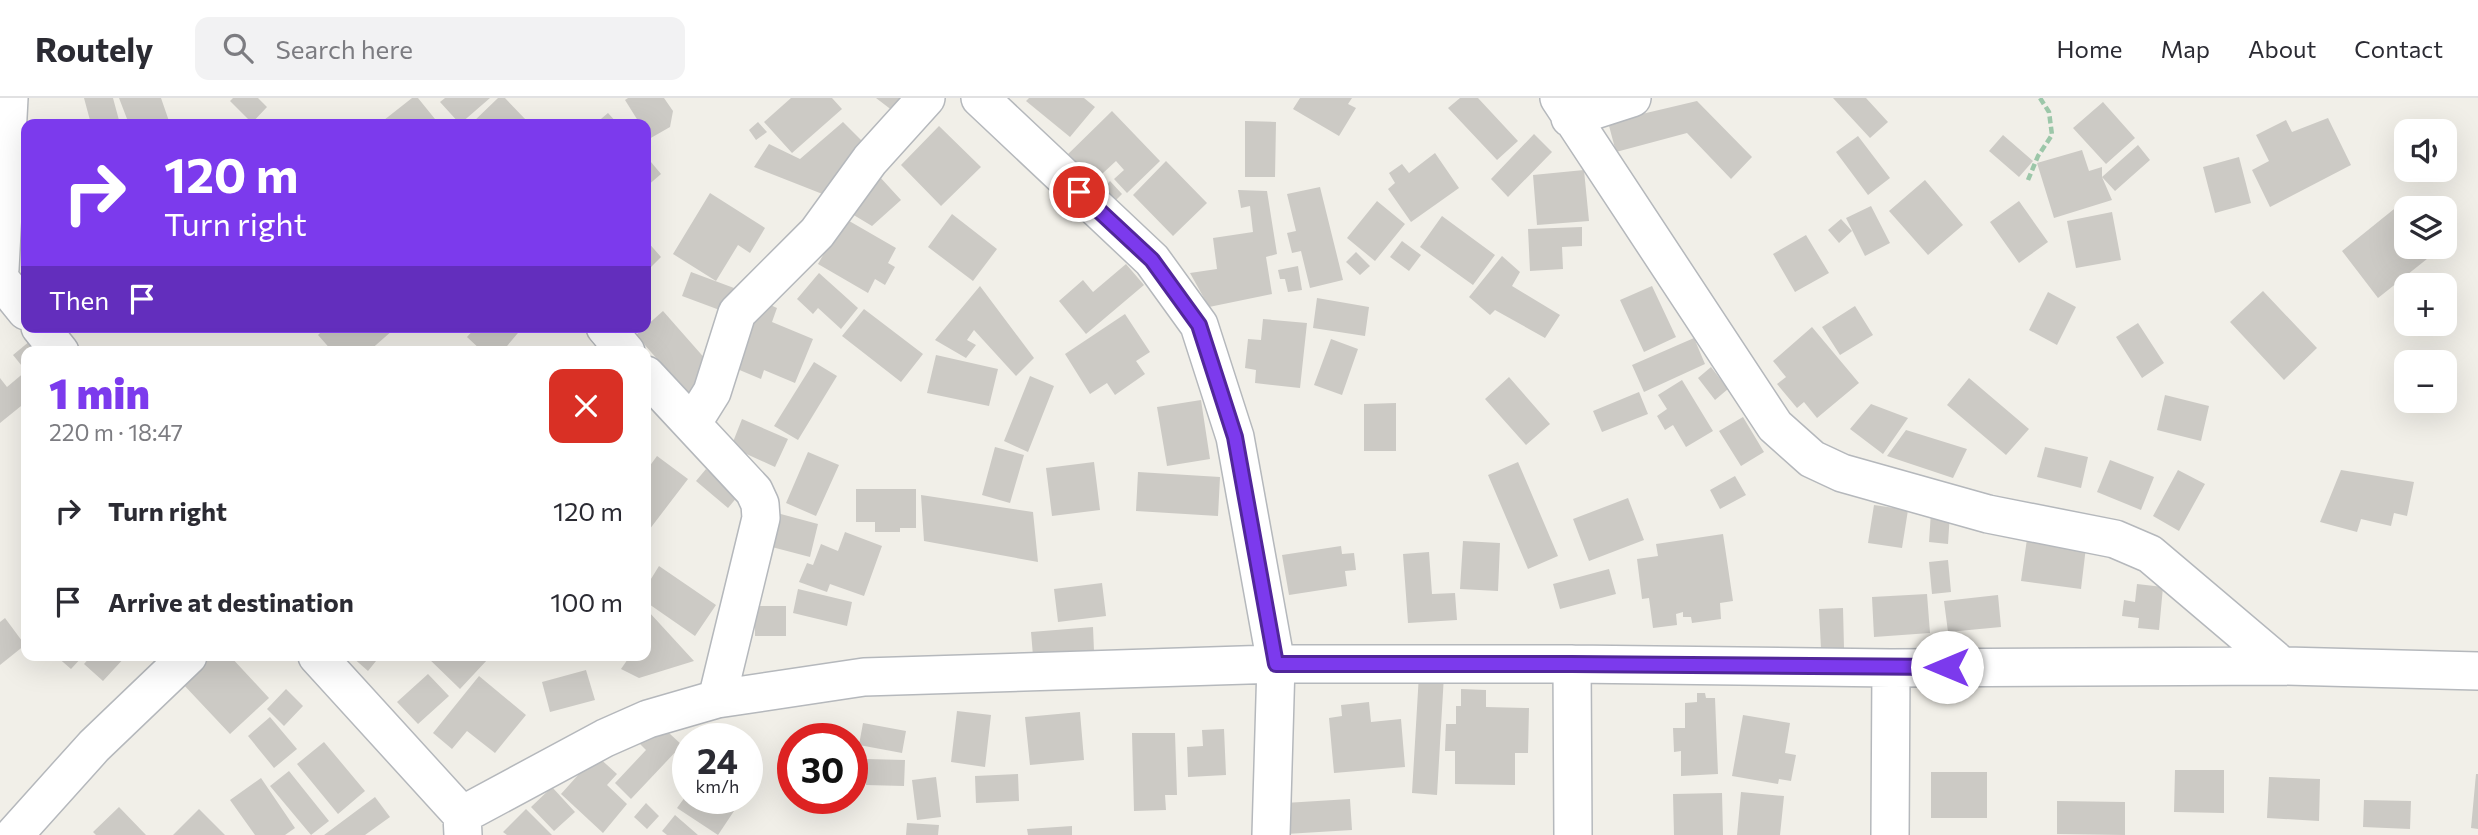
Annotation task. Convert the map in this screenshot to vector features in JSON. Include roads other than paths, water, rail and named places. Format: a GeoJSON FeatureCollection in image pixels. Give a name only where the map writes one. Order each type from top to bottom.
{"type":"FeatureCollection","features":[{"type":"Feature","properties":{"kind":"street"},"geometry":{"type":"LineString","coordinates":[[0,269],[9,98]]}},
{"type":"Feature","properties":{"kind":"street"},"geometry":{"type":"LineString","coordinates":[[692,424],[712,392],[737,313],[817,233],[870,160],[926,98]]}},
{"type":"Feature","properties":{"kind":"street"},"geometry":{"type":"LineString","coordinates":[[980,98],[1152,260],[1199,325],[1235,437],[1276,664],[1271,835]]}},
{"type":"Feature","properties":{"kind":"street"},"geometry":{"type":"LineString","coordinates":[[1632,98],[1565,108],[1775,426],[1812,459],[1842,473],[1988,514],[2115,539],[2150,554],[2281,666]]}},
{"type":"Feature","properties":{"kind":"street"},"geometry":{"type":"LineString","coordinates":[[0,279],[21,305]]}},
{"type":"Feature","properties":{"kind":"street"},"geometry":{"type":"LineString","coordinates":[[651,380],[754,491],[760,504],[761,518],[717,699]]}},
{"type":"Feature","properties":{"kind":"street"},"geometry":{"type":"LineString","coordinates":[[14,835],[94,746],[183,661]]}},
{"type":"Feature","properties":{"kind":"street"},"geometry":{"type":"LineString","coordinates":[[321,661],[463,825],[605,738],[648,719],[717,699],[864,677],[1276,664],[1891,668],[2281,666],[2478,671]]}},
{"type":"Feature","properties":{"kind":"street"},"geometry":{"type":"LineString","coordinates":[[1572,664],[1573,835]]}},
{"type":"Feature","properties":{"kind":"street"},"geometry":{"type":"LineString","coordinates":[[1890,835],[1891,668]]}}]}
